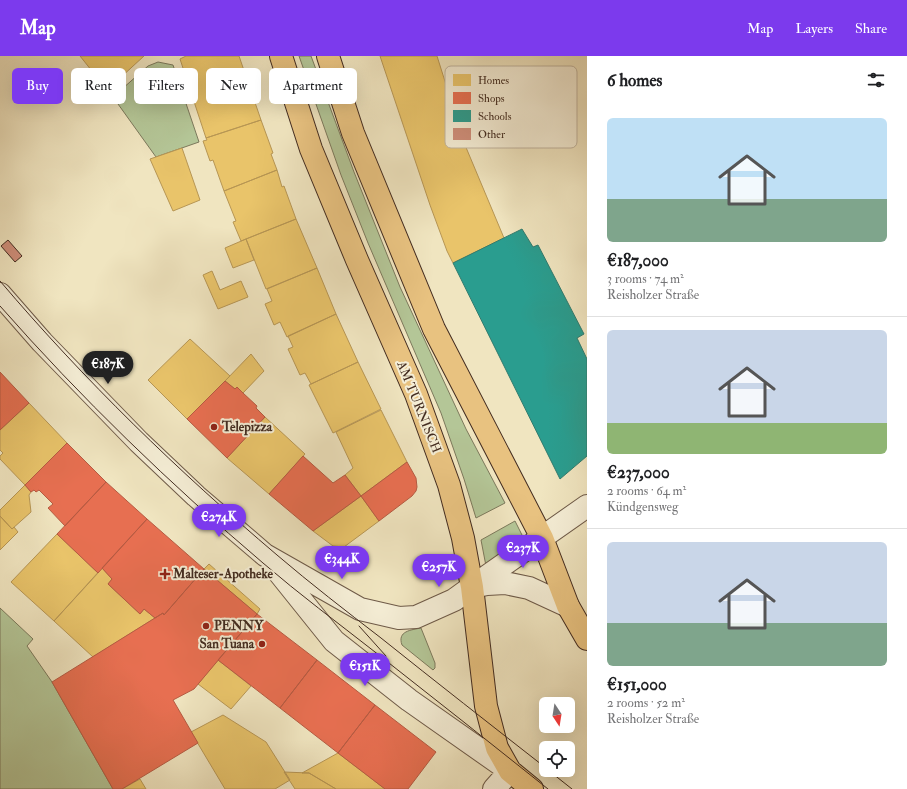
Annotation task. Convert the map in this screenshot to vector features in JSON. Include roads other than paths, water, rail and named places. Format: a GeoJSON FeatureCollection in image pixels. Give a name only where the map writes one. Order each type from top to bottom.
{"type":"FeatureCollection","features":[{"type":"Feature","properties":{"kind":"main road","name":"AM TURNISCH"},"geometry":{"type":"LineString","coordinates":[[281,56],[311,149],[357,260],[416,394],[449,486],[457,514],[472,588],[486,706],[497,748],[510,771]]}},
{"type":"Feature","properties":{"kind":"main road"},"geometry":{"type":"LineString","coordinates":[[328,56],[353,133],[434,329],[542,538],[568,606],[587,639]]}},
{"type":"Feature","properties":{"kind":"main road"},"geometry":{"type":"LineString","coordinates":[[510,771],[532,789]]}},
{"type":"Feature","properties":{"kind":"street"},"geometry":{"type":"LineString","coordinates":[[0,294],[42,342],[139,442],[196,496],[265,555],[334,641],[409,700],[510,771],[494,789]]}},
{"type":"Feature","properties":{"kind":"street"},"geometry":{"type":"LineString","coordinates":[[265,555],[360,609],[399,618],[416,617],[454,600],[587,506]]}},
{"type":"Feature","properties":{"kind":"street"},"geometry":{"type":"LineString","coordinates":[[472,588],[487,584],[505,583],[529,588],[568,606]]}},
{"type":"Feature","properties":{"kind":"tram line"},"geometry":{"type":"LineString","coordinates":[[0,281],[65,354],[133,424],[204,491],[316,587],[539,762]]}},
{"type":"Feature","properties":{"kind":"tram line"},"geometry":{"type":"LineString","coordinates":[[0,306],[94,407],[160,471],[228,533],[277,575],[548,789]]}},
{"type":"Feature","properties":{"kind":"tram line"},"geometry":{"type":"LineString","coordinates":[[359,626],[386,656]]}},
{"type":"Feature","properties":{"kind":"tram line"},"geometry":{"type":"LineString","coordinates":[[557,777],[572,789]]}},
{"type":"Feature","properties":{"kind":"place","name":"Telepizza"},"geometry":{"type":"Point","coordinates":[214,427]}},
{"type":"Feature","properties":{"kind":"place","name":"Malteser-Apotheke"},"geometry":{"type":"Point","coordinates":[165,574]}},
{"type":"Feature","properties":{"kind":"place","name":"PENNY"},"geometry":{"type":"Point","coordinates":[206,626]}},
{"type":"Feature","properties":{"kind":"place","name":"San Tuana"},"geometry":{"type":"Point","coordinates":[262,644]}}]}
